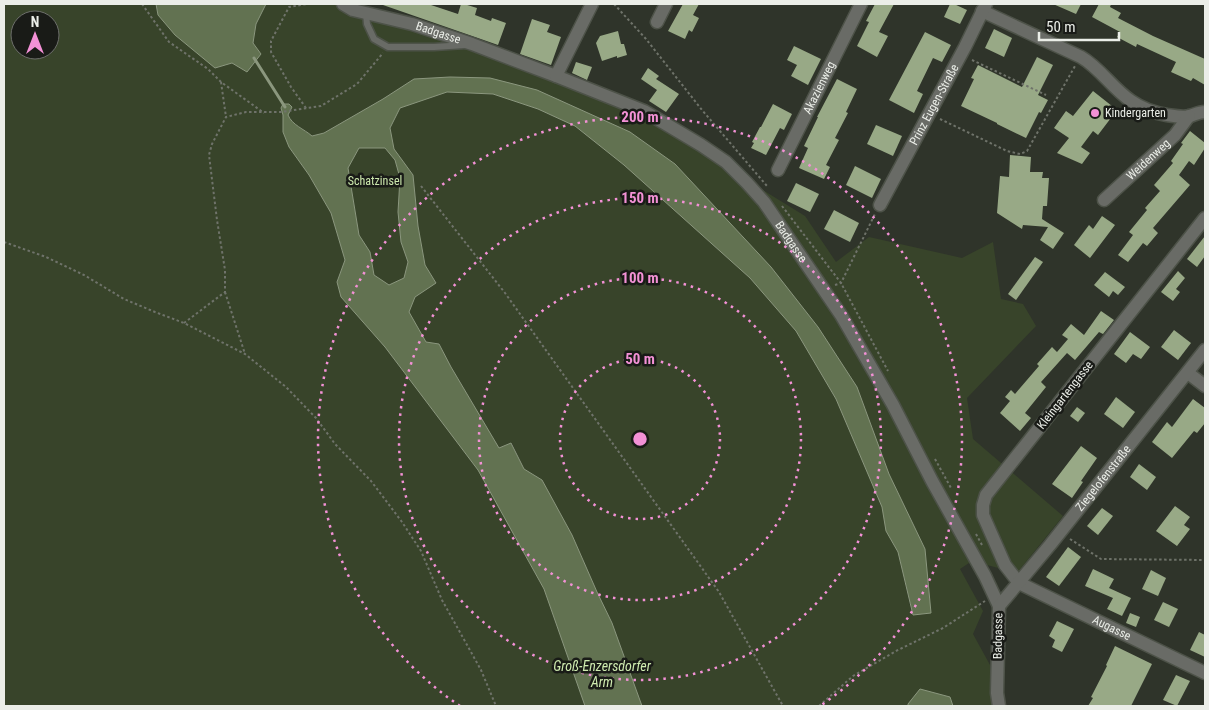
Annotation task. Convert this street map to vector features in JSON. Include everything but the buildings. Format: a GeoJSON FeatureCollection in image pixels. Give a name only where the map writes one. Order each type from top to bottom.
{"type":"FeatureCollection","features":[{"type":"Feature","properties":{"kind":"street","name":"Badgasse"},"geometry":{"type":"LineString","coordinates":[[343,4],[353,10],[412,24],[472,44],[644,110],[701,144],[726,162],[764,202],[841,315],[893,405],[932,481],[985,576],[996,601],[999,706]]}},
{"type":"Feature","properties":{"kind":"street"},"geometry":{"type":"LineString","coordinates":[[556,76],[592,4]]}},
{"type":"Feature","properties":{"kind":"street"},"geometry":{"type":"LineString","coordinates":[[657,22],[666,4]]}},
{"type":"Feature","properties":{"kind":"street","name":"Akazienweg"},"geometry":{"type":"LineString","coordinates":[[778,170],[861,4]]}},
{"type":"Feature","properties":{"kind":"street"},"geometry":{"type":"LineString","coordinates":[[984,8],[1092,63],[1131,101],[1147,109],[1165,115],[1182,117],[1205,112]]}},
{"type":"Feature","properties":{"kind":"street","name":"Prinz Eugen-Straße"},"geometry":{"type":"LineString","coordinates":[[880,205],[961,55],[984,8]]}},
{"type":"Feature","properties":{"kind":"street","name":"Weidenweg"},"geometry":{"type":"LineString","coordinates":[[1104,200],[1175,135],[1189,116]]}},
{"type":"Feature","properties":{"kind":"street","name":"Kleingartengasse"},"geometry":{"type":"LineString","coordinates":[[1019,583],[1005,565],[983,515],[986,495],[1205,218]]}},
{"type":"Feature","properties":{"kind":"street","name":"Ziegelofenstraße"},"geometry":{"type":"LineString","coordinates":[[996,601],[1019,583],[1205,350]]}},
{"type":"Feature","properties":{"kind":"street"},"geometry":{"type":"LineString","coordinates":[[1188,373],[1205,386]]}},
{"type":"Feature","properties":{"kind":"street","name":"Augasse"},"geometry":{"type":"LineString","coordinates":[[1019,583],[1205,673]]}},
{"type":"Feature","properties":{"kind":"lane"},"geometry":{"type":"LineString","coordinates":[[366,14],[367,24],[374,39],[388,47],[434,48],[472,44]]}},
{"type":"Feature","properties":{"kind":"path"},"geometry":{"type":"LineString","coordinates":[[142,4],[169,42],[208,69],[221,82],[264,113]]}},
{"type":"Feature","properties":{"kind":"path"},"geometry":{"type":"LineString","coordinates":[[306,108],[291,87],[271,52],[270,41],[290,5],[307,4]]}},
{"type":"Feature","properties":{"kind":"path"},"geometry":{"type":"LineString","coordinates":[[226,117],[246,112],[281,112],[320,106],[357,84],[388,47]]}},
{"type":"Feature","properties":{"kind":"path"},"geometry":{"type":"LineString","coordinates":[[961,55],[1046,95]]}},
{"type":"Feature","properties":{"kind":"path"},"geometry":{"type":"LineString","coordinates":[[929,113],[1007,152],[1020,154],[1027,152],[1081,57]]}},
{"type":"Feature","properties":{"kind":"path"},"geometry":{"type":"LineString","coordinates":[[221,82],[226,117],[212,144],[209,155],[225,270],[225,292],[245,354]]}},
{"type":"Feature","properties":{"kind":"path"},"geometry":{"type":"LineString","coordinates":[[746,183],[764,182]]}},
{"type":"Feature","properties":{"kind":"path"},"geometry":{"type":"LineString","coordinates":[[421,186],[505,293],[719,592],[783,706]]}},
{"type":"Feature","properties":{"kind":"path"},"geometry":{"type":"LineString","coordinates":[[823,290],[841,283],[880,205]]}},
{"type":"Feature","properties":{"kind":"path"},"geometry":{"type":"LineString","coordinates":[[4,242],[84,275],[124,299],[184,323],[245,354],[286,387],[316,418],[335,444],[371,481],[422,551],[442,600],[481,670],[496,706]]}},
{"type":"Feature","properties":{"kind":"path"},"geometry":{"type":"LineString","coordinates":[[184,323],[225,292]]}},
{"type":"Feature","properties":{"kind":"path"},"geometry":{"type":"LineString","coordinates":[[1060,532],[1101,559],[1205,560]]}},
{"type":"Feature","properties":{"kind":"path"},"geometry":{"type":"LineString","coordinates":[[819,706],[853,676],[996,601]]}},
{"type":"Feature","properties":{"kind":"green space"},"geometry":{"type":"Polygon","coordinates":[[[4,4],[156,4],[158,15],[175,35],[215,68],[232,63],[247,72],[261,54],[253,43],[256,24],[266,4],[340,4],[400,23],[639,114],[805,216],[836,262],[869,237],[962,258],[993,242],[1001,299],[1023,304],[1036,326],[967,398],[973,439],[1063,516],[1017,573],[972,561],[960,569],[983,611],[973,634],[990,665],[994,706],[953,706],[950,697],[908,704],[908,706],[642,706],[612,623],[572,535],[542,480],[524,469],[512,443],[499,448],[439,344],[426,342],[408,312],[415,297],[436,282],[425,266],[418,226],[413,175],[394,149],[390,128],[399,108],[447,92],[493,94],[538,109],[575,126],[624,165],[750,278],[796,331],[836,399],[882,507],[886,531],[898,552],[912,614],[931,612],[925,549],[889,474],[857,387],[818,327],[771,267],[675,164],[630,132],[537,90],[414,79],[324,133],[312,136],[291,122],[288,115],[281,108],[283,132],[289,147],[309,175],[331,213],[345,260],[337,282],[341,297],[385,347],[478,470],[544,589],[585,706],[4,706],[4,4]]]}},
{"type":"Feature","properties":{"kind":"green space","name":"Schatzinsel"},"geometry":{"type":"Polygon","coordinates":[[[359,148],[385,148],[395,160],[400,178],[398,212],[401,242],[408,262],[404,278],[389,286],[374,275],[370,252],[359,235],[348,168],[359,148]]]}},
{"type":"Feature","properties":{"kind":"water"},"geometry":{"type":"Polygon","coordinates":[[[156,4],[266,4],[256,24],[253,43],[261,54],[247,72],[232,63],[215,68],[175,35],[158,15],[156,4]]]}},
{"type":"Feature","properties":{"kind":"water","name":"Groß-Enzersdorfer Arm"},"geometry":{"type":"Polygon","coordinates":[[[450,77],[490,78],[537,90],[630,132],[675,164],[771,267],[818,327],[857,387],[889,474],[925,549],[931,613],[913,615],[898,552],[886,531],[882,507],[836,399],[796,331],[750,278],[624,165],[575,126],[538,109],[493,94],[447,92],[400,108],[390,128],[394,149],[413,175],[418,226],[425,265],[436,283],[415,297],[409,312],[426,342],[439,344],[499,448],[511,443],[524,469],[542,480],[572,535],[612,623],[642,706],[585,706],[544,589],[478,470],[385,347],[341,297],[337,282],[345,260],[331,213],[309,175],[289,147],[283,132],[281,108],[283,104],[289,104],[292,107],[288,115],[292,122],[312,136],[324,133],[414,79],[450,77]],[[359,148],[348,168],[359,235],[370,252],[374,275],[389,285],[404,278],[408,262],[401,242],[398,212],[400,178],[395,160],[385,148],[359,148]]]}},
{"type":"Feature","properties":{"kind":"water"},"geometry":{"type":"Polygon","coordinates":[[[920,689],[950,697],[953,706],[908,706],[920,689]]]}},
{"type":"Feature","properties":{"kind":"waterway"},"geometry":{"type":"LineString","coordinates":[[254,58],[285,107]]}},
{"type":"Feature","properties":{"kind":"place","name":"Kindergarten"},"geometry":{"type":"Point","coordinates":[1095,113]}}]}
